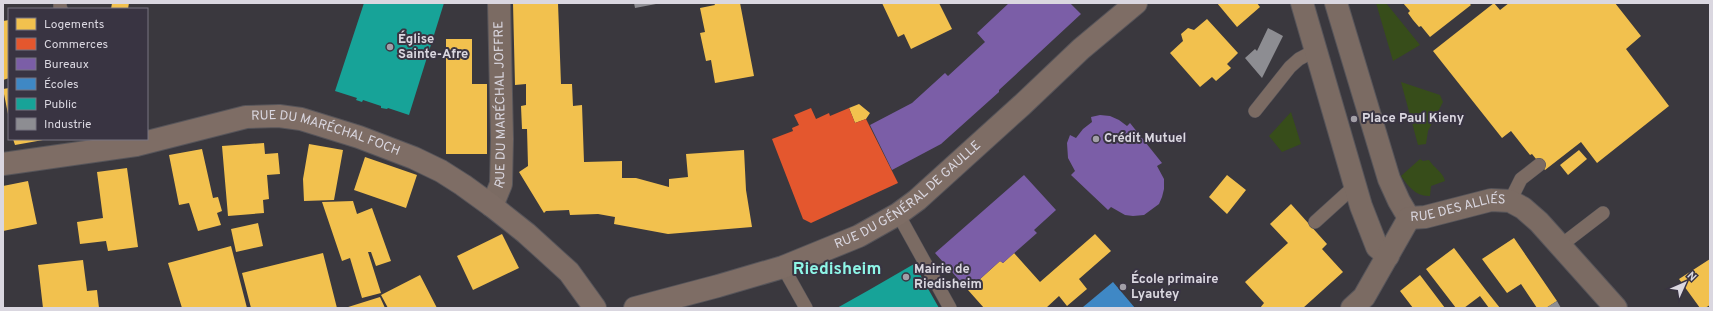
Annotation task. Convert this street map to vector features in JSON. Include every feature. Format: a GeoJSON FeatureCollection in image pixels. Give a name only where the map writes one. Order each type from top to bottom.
{"type":"FeatureCollection","features":[{"type":"Feature","properties":{"kind":"street","name":"RUE DU MARÉCHAL JOFFRE"},"geometry":{"type":"LineString","coordinates":[[492,206],[500,184],[502,139],[499,3]]}},
{"type":"Feature","properties":{"kind":"street","name":"RUE DU GÉNÉRAL DE GAULLE"},"geometry":{"type":"LineString","coordinates":[[635,308],[718,286],[783,266],[859,236],[898,214],[917,200],[1018,109],[1081,49],[1136,3]]}},
{"type":"Feature","properties":{"kind":"street"},"geometry":{"type":"LineString","coordinates":[[1302,3],[1361,206],[1377,247],[1388,256]]}},
{"type":"Feature","properties":{"kind":"street"},"geometry":{"type":"LineString","coordinates":[[1336,3],[1389,179],[1409,218]]}},
{"type":"Feature","properties":{"kind":"street","name":"RUE DU MARÉCHAL FOCH"},"geometry":{"type":"LineString","coordinates":[[3,164],[102,145],[155,141],[246,117],[279,116],[301,120],[359,137],[414,158],[441,171],[492,206],[526,233],[569,272],[595,308]]}},
{"type":"Feature","properties":{"kind":"street","name":"RUE DES ALLIÉS"},"geometry":{"type":"LineString","coordinates":[[1352,308],[1364,297],[1409,218],[1425,217],[1491,200],[1510,200],[1523,208],[1539,222],[1616,308]]}},
{"type":"Feature","properties":{"kind":"lane"},"geometry":{"type":"LineString","coordinates":[[1255,111],[1290,66],[1299,59],[1316,50]]}},
{"type":"Feature","properties":{"kind":"lane"},"geometry":{"type":"LineString","coordinates":[[1510,200],[1521,179],[1539,165]]}},
{"type":"Feature","properties":{"kind":"lane"},"geometry":{"type":"LineString","coordinates":[[1315,222],[1347,193],[1356,187]]}},
{"type":"Feature","properties":{"kind":"lane"},"geometry":{"type":"LineString","coordinates":[[1560,246],[1603,213]]}},
{"type":"Feature","properties":{"kind":"lane"},"geometry":{"type":"LineString","coordinates":[[898,214],[950,308]]}},
{"type":"Feature","properties":{"kind":"lane"},"geometry":{"type":"LineString","coordinates":[[783,266],[806,308]]}},
{"type":"Feature","properties":{"kind":"green space"},"geometry":{"type":"Polygon","coordinates":[[[1376,3],[1386,3],[1420,45],[1393,61],[1376,3]]]}},
{"type":"Feature","properties":{"kind":"green space"},"geometry":{"type":"Polygon","coordinates":[[[1401,82],[1440,95],[1443,102],[1428,131],[1426,144],[1418,145],[1401,82]]]}},
{"type":"Feature","properties":{"kind":"green space"},"geometry":{"type":"Polygon","coordinates":[[[1291,112],[1301,144],[1282,152],[1269,136],[1291,112]]]}},
{"type":"Feature","properties":{"kind":"green space"},"geometry":{"type":"Polygon","coordinates":[[[1420,159],[1423,161],[1429,160],[1442,175],[1445,181],[1431,186],[1430,196],[1417,193],[1401,176],[1420,159]]]}},
{"type":"Feature","properties":{"kind":"building: Logements"},"geometry":{"type":"Polygon","coordinates":[[[112,3],[129,3],[128,8],[111,8],[112,3]]]}},
{"type":"Feature","properties":{"kind":"building: Logements"},"geometry":{"type":"Polygon","coordinates":[[[513,3],[558,3],[561,84],[572,84],[573,106],[582,105],[584,162],[622,161],[622,178],[636,178],[669,187],[669,179],[688,177],[686,154],[744,150],[746,190],[752,227],[668,234],[614,224],[615,217],[598,214],[570,215],[569,210],[546,211],[544,213],[519,172],[528,166],[527,129],[522,129],[521,106],[526,105],[526,84],[515,85],[513,3]]]}},
{"type":"Feature","properties":{"kind":"building: Logements"},"geometry":{"type":"Polygon","coordinates":[[[714,3],[740,3],[754,76],[715,83],[711,60],[706,61],[700,33],[705,32],[700,8],[715,5],[714,3]]]}},
{"type":"Feature","properties":{"kind":"building: Logements"},"geometry":{"type":"Polygon","coordinates":[[[882,3],[939,3],[952,29],[911,49],[904,34],[898,37],[882,3]]]}},
{"type":"Feature","properties":{"kind":"building: Logements"},"geometry":{"type":"Polygon","coordinates":[[[1217,3],[1257,3],[1260,7],[1237,27],[1217,3]]]}},
{"type":"Feature","properties":{"kind":"building: Logements"},"geometry":{"type":"Polygon","coordinates":[[[1403,3],[1469,3],[1471,5],[1430,37],[1421,26],[1419,27],[1413,20],[1408,13],[1410,11],[1403,3]]]}},
{"type":"Feature","properties":{"kind":"building: Logements"},"geometry":{"type":"Polygon","coordinates":[[[1494,3],[1500,10],[1509,3],[1615,3],[1641,36],[1626,49],[1669,106],[1597,163],[1581,142],[1545,170],[1532,154],[1530,155],[1511,131],[1502,138],[1433,51],[1494,3]]]}},
{"type":"Feature","properties":{"kind":"building: Logements"},"geometry":{"type":"Polygon","coordinates":[[[1207,19],[1238,53],[1227,64],[1231,68],[1216,81],[1212,77],[1200,87],[1170,53],[1183,41],[1181,34],[1188,28],[1194,30],[1207,19]]]}},
{"type":"Feature","properties":{"kind":"building: Logements"},"geometry":{"type":"Polygon","coordinates":[[[8,20],[8,78],[3,80],[3,21],[8,20]]]}},
{"type":"Feature","properties":{"kind":"building: Logements"},"geometry":{"type":"Polygon","coordinates":[[[446,39],[472,39],[472,84],[487,84],[487,154],[446,154],[446,39]]]}},
{"type":"Feature","properties":{"kind":"building: Logements"},"geometry":{"type":"Polygon","coordinates":[[[8,88],[8,114],[3,89],[8,88]]]}},
{"type":"Feature","properties":{"kind":"building: Logements"},"geometry":{"type":"Polygon","coordinates":[[[859,104],[870,113],[866,119],[855,123],[849,108],[859,104]]]}},
{"type":"Feature","properties":{"kind":"building: Logements"},"geometry":{"type":"Polygon","coordinates":[[[13,140],[43,140],[15,145],[13,140]]]}},
{"type":"Feature","properties":{"kind":"building: Logements"},"geometry":{"type":"Polygon","coordinates":[[[264,143],[265,154],[278,153],[280,174],[267,175],[269,199],[263,200],[264,213],[228,216],[222,146],[264,143]]]}},
{"type":"Feature","properties":{"kind":"building: Logements"},"geometry":{"type":"Polygon","coordinates":[[[309,144],[343,150],[334,200],[304,201],[303,179],[309,144]]]}},
{"type":"Feature","properties":{"kind":"building: Logements"},"geometry":{"type":"Polygon","coordinates":[[[202,149],[213,198],[218,197],[222,211],[217,213],[221,225],[198,231],[189,203],[179,205],[169,155],[202,149]]]}},
{"type":"Feature","properties":{"kind":"building: Logements"},"geometry":{"type":"Polygon","coordinates":[[[1579,150],[1587,159],[1568,175],[1560,165],[1579,150]]]}},
{"type":"Feature","properties":{"kind":"building: Logements"},"geometry":{"type":"Polygon","coordinates":[[[365,157],[417,175],[406,208],[354,190],[365,157]]]}},
{"type":"Feature","properties":{"kind":"building: Logements"},"geometry":{"type":"Polygon","coordinates":[[[127,168],[138,247],[108,251],[106,241],[80,244],[77,222],[103,218],[97,172],[127,168]]]}},
{"type":"Feature","properties":{"kind":"building: Logements"},"geometry":{"type":"Polygon","coordinates":[[[1227,175],[1246,190],[1227,214],[1209,197],[1227,175]]]}},
{"type":"Feature","properties":{"kind":"building: Logements"},"geometry":{"type":"Polygon","coordinates":[[[28,181],[37,224],[3,231],[3,186],[28,181]]]}},
{"type":"Feature","properties":{"kind":"building: Logements"},"geometry":{"type":"Polygon","coordinates":[[[353,201],[357,214],[372,208],[391,261],[376,266],[371,252],[368,252],[381,293],[362,298],[350,258],[342,261],[322,202],[353,201]]]}},
{"type":"Feature","properties":{"kind":"building: Logements"},"geometry":{"type":"Polygon","coordinates":[[[1291,204],[1327,244],[1322,249],[1343,272],[1303,308],[1260,308],[1264,303],[1245,282],[1288,243],[1270,224],[1291,204]]]}},
{"type":"Feature","properties":{"kind":"building: Logements"},"geometry":{"type":"Polygon","coordinates":[[[258,223],[263,246],[236,252],[231,229],[258,223]]]}},
{"type":"Feature","properties":{"kind":"building: Logements"},"geometry":{"type":"Polygon","coordinates":[[[502,234],[519,268],[473,290],[457,256],[502,234]]]}},
{"type":"Feature","properties":{"kind":"building: Logements"},"geometry":{"type":"Polygon","coordinates":[[[1095,234],[1111,251],[1079,279],[1087,289],[1067,306],[1059,296],[1046,308],[984,308],[968,290],[1000,261],[1003,263],[1014,253],[1040,282],[1095,234]]]}},
{"type":"Feature","properties":{"kind":"building: Logements"},"geometry":{"type":"Polygon","coordinates":[[[1514,238],[1557,301],[1546,308],[1537,308],[1521,284],[1507,293],[1482,259],[1514,238]]]}},
{"type":"Feature","properties":{"kind":"building: Logements"},"geometry":{"type":"Polygon","coordinates":[[[231,246],[247,308],[182,308],[168,263],[231,246]]]}},
{"type":"Feature","properties":{"kind":"building: Logements"},"geometry":{"type":"Polygon","coordinates":[[[1454,248],[1500,308],[1489,308],[1480,296],[1464,308],[1456,308],[1426,269],[1454,248]]]}},
{"type":"Feature","properties":{"kind":"building: Logements"},"geometry":{"type":"Polygon","coordinates":[[[323,253],[337,308],[251,308],[242,273],[323,253]]]}},
{"type":"Feature","properties":{"kind":"building: Logements"},"geometry":{"type":"Polygon","coordinates":[[[1710,259],[1710,305],[1705,308],[1700,308],[1679,279],[1710,259]]]}},
{"type":"Feature","properties":{"kind":"building: Logements"},"geometry":{"type":"Polygon","coordinates":[[[83,260],[87,291],[97,290],[99,308],[43,308],[38,265],[83,260]]]}},
{"type":"Feature","properties":{"kind":"building: Logements"},"geometry":{"type":"Polygon","coordinates":[[[420,275],[437,308],[388,308],[381,295],[420,275]]]}},
{"type":"Feature","properties":{"kind":"building: Logements"},"geometry":{"type":"Polygon","coordinates":[[[1420,275],[1445,308],[1413,308],[1400,291],[1420,275]]]}},
{"type":"Feature","properties":{"kind":"building: Logements"},"geometry":{"type":"Polygon","coordinates":[[[380,297],[385,308],[345,308],[380,297]]]}},
{"type":"Feature","properties":{"kind":"building: Commerces"},"geometry":{"type":"Polygon","coordinates":[[[811,108],[816,119],[829,113],[830,116],[849,108],[855,123],[866,119],[898,183],[811,223],[803,219],[772,139],[793,131],[792,128],[799,125],[794,115],[811,108]]]}},
{"type":"Feature","properties":{"kind":"building: Bureaux"},"geometry":{"type":"Polygon","coordinates":[[[1009,3],[1070,3],[1081,14],[999,90],[999,92],[941,144],[892,170],[870,125],[912,103],[945,73],[948,76],[985,42],[977,33],[1009,3]]]}},
{"type":"Feature","properties":{"kind":"building: Bureaux"},"geometry":{"type":"Polygon","coordinates":[[[1100,115],[1110,116],[1127,126],[1130,123],[1162,163],[1157,166],[1164,179],[1162,197],[1159,204],[1144,215],[1125,215],[1111,207],[1108,210],[1071,175],[1075,171],[1068,158],[1067,143],[1070,135],[1076,138],[1083,129],[1092,122],[1091,117],[1100,115]]]}},
{"type":"Feature","properties":{"kind":"building: Bureaux"},"geometry":{"type":"Polygon","coordinates":[[[1024,175],[1056,210],[1034,230],[1037,233],[1003,263],[1000,261],[968,290],[935,253],[1024,175]]]}},
{"type":"Feature","properties":{"kind":"building: Écoles"},"geometry":{"type":"Polygon","coordinates":[[[1113,282],[1135,308],[1083,307],[1113,282]]]}},
{"type":"Feature","properties":{"kind":"building: Public","name":"Église Sainte-Afre"},"geometry":{"type":"Polygon","coordinates":[[[364,3],[444,3],[409,115],[388,108],[381,108],[381,106],[363,100],[362,102],[356,100],[357,98],[335,91],[364,3]]]}},
{"type":"Feature","properties":{"kind":"building: Public","name":"Mairie de Riedisheim"},"geometry":{"type":"Polygon","coordinates":[[[914,264],[939,308],[837,308],[869,290],[914,264]]]}},
{"type":"Feature","properties":{"kind":"building: Industrie"},"geometry":{"type":"Polygon","coordinates":[[[634,3],[656,3],[656,4],[635,8],[634,3]]]}},
{"type":"Feature","properties":{"kind":"building: Industrie"},"geometry":{"type":"Polygon","coordinates":[[[1268,28],[1283,36],[1262,78],[1245,58],[1255,49],[1257,51],[1268,28]]]}},
{"type":"Feature","properties":{"kind":"building: Industrie"},"geometry":{"type":"Polygon","coordinates":[[[1557,301],[1561,308],[1546,308],[1557,301]]]}},
{"type":"Feature","properties":{"kind":"place","name":"Église Sainte-Afre"},"geometry":{"type":"Point","coordinates":[390,47]}},
{"type":"Feature","properties":{"kind":"place","name":"Place Paul Kieny"},"geometry":{"type":"Point","coordinates":[1354,119]}},
{"type":"Feature","properties":{"kind":"place","name":"Crédit Mutuel"},"geometry":{"type":"Point","coordinates":[1096,139]}},
{"type":"Feature","properties":{"kind":"place","name":"Mairie de Riedisheim"},"geometry":{"type":"Point","coordinates":[906,277]}},
{"type":"Feature","properties":{"kind":"place","name":"École primaire Lyautey"},"geometry":{"type":"Point","coordinates":[1123,287]}},
{"type":"Feature","properties":{"kind":"district","name":"Riedisheim"},"geometry":{"type":"Point","coordinates":[837,270]}}]}
